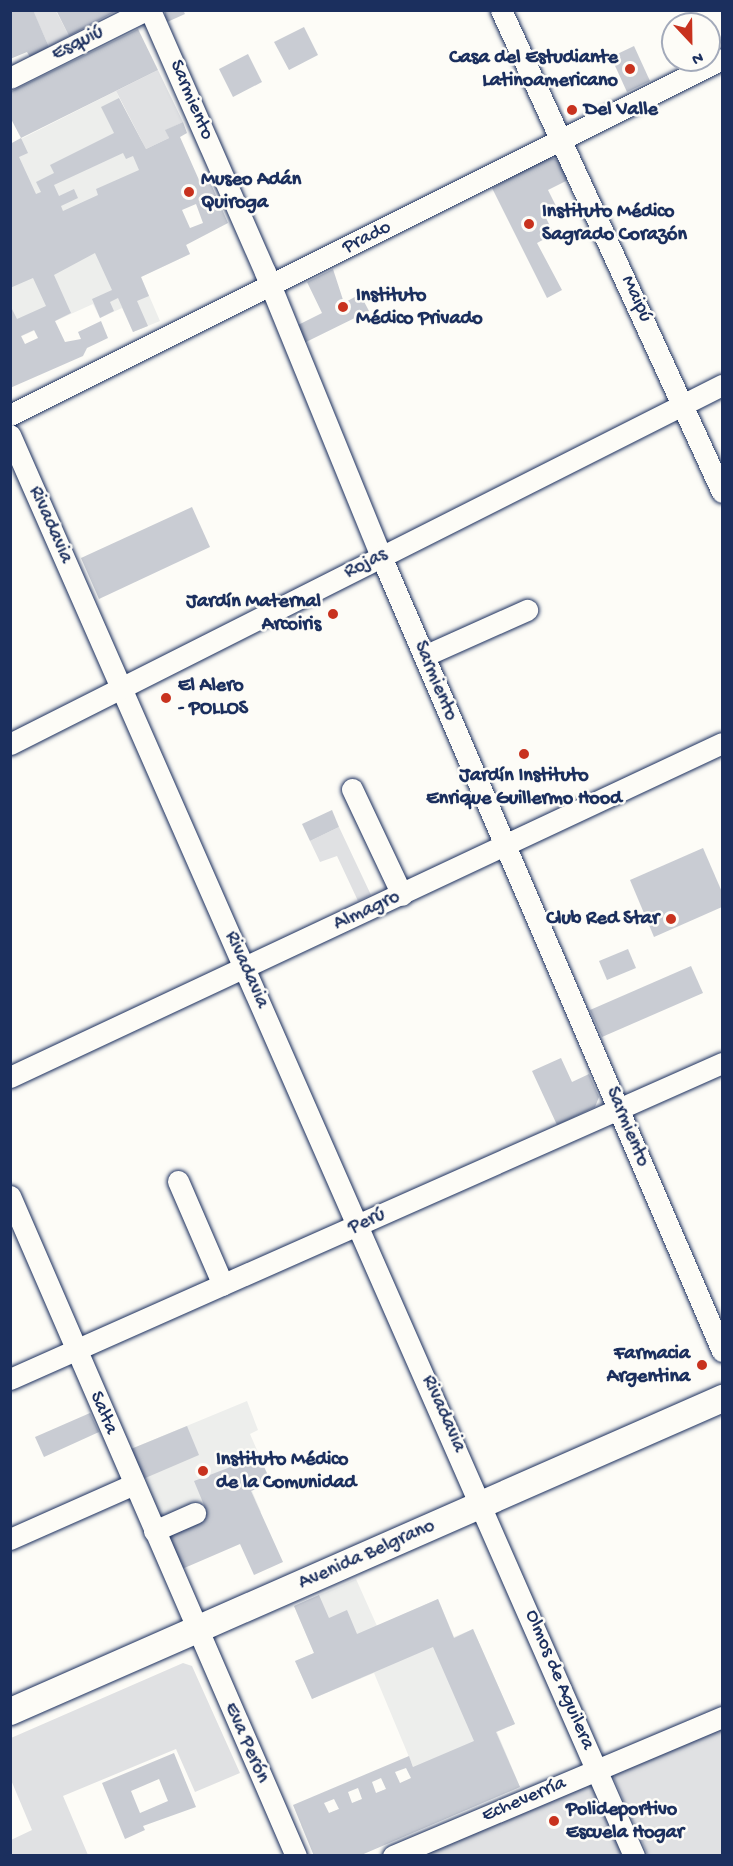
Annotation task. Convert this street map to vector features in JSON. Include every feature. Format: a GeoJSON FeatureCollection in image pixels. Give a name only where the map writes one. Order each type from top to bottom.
{"type":"FeatureCollection","features":[{"type":"Feature","properties":{"kind":"main road","name":"Avenida Belgrano"},"geometry":{"type":"LineString","coordinates":[[10,1711],[723,1398]]}},
{"type":"Feature","properties":{"kind":"street","name":"Esquiú"},"geometry":{"type":"LineString","coordinates":[[10,78],[148,10]]}},
{"type":"Feature","properties":{"kind":"street","name":"Sarmiento"},"geometry":{"type":"LineString","coordinates":[[148,10],[166,42],[381,556],[723,1351]]}},
{"type":"Feature","properties":{"kind":"street","name":"Maipú"},"geometry":{"type":"LineString","coordinates":[[501,10],[723,492]]}},
{"type":"Feature","properties":{"kind":"street","name":"Prado"},"geometry":{"type":"LineString","coordinates":[[10,415],[269,288],[561,138],[723,59]]}},
{"type":"Feature","properties":{"kind":"street","name":"Rojas"},"geometry":{"type":"LineString","coordinates":[[10,744],[723,385]]}},
{"type":"Feature","properties":{"kind":"street","name":"Rivadavia"},"geometry":{"type":"LineString","coordinates":[[10,435],[358,1226],[483,1504]]}},
{"type":"Feature","properties":{"kind":"street"},"geometry":{"type":"LineString","coordinates":[[424,656],[527,610]]}},
{"type":"Feature","properties":{"kind":"street","name":"Almagro"},"geometry":{"type":"LineString","coordinates":[[10,1077],[723,743]]}},
{"type":"Feature","properties":{"kind":"street"},"geometry":{"type":"LineString","coordinates":[[352,789],[402,895]]}},
{"type":"Feature","properties":{"kind":"street","name":"Perú"},"geometry":{"type":"LineString","coordinates":[[10,1379],[723,1063]]}},
{"type":"Feature","properties":{"kind":"street"},"geometry":{"type":"LineString","coordinates":[[178,1181],[223,1285]]}},
{"type":"Feature","properties":{"kind":"street","name":"Salta"},"geometry":{"type":"LineString","coordinates":[[10,1196],[196,1630]]}},
{"type":"Feature","properties":{"kind":"street"},"geometry":{"type":"LineString","coordinates":[[10,1539],[134,1484]]}},
{"type":"Feature","properties":{"kind":"street","name":"Olmos de Aguilera"},"geometry":{"type":"LineString","coordinates":[[483,1504],[634,1856]]}},
{"type":"Feature","properties":{"kind":"street"},"geometry":{"type":"LineString","coordinates":[[154,1531],[195,1513]]}},
{"type":"Feature","properties":{"kind":"street","name":"Eva Perón"},"geometry":{"type":"LineString","coordinates":[[196,1630],[296,1856]]}},
{"type":"Feature","properties":{"kind":"street","name":"Echeverría"},"geometry":{"type":"LineString","coordinates":[[393,1856],[723,1717]]}},
{"type":"Feature","properties":{"kind":"shaded area"},"geometry":{"type":"Polygon","coordinates":[[[33,11],[56,11],[69,36],[49,47],[33,11]]]}},
{"type":"Feature","properties":{"kind":"shaded area"},"geometry":{"type":"Polygon","coordinates":[[[158,70],[183,122],[166,130],[169,138],[146,149],[116,91],[158,70]]]}},
{"type":"Feature","properties":{"kind":"shaded area"},"geometry":{"type":"Polygon","coordinates":[[[116,91],[140,143],[143,142],[190,254],[141,277],[160,321],[133,332],[122,308],[100,318],[93,304],[11,341],[11,144],[116,91]]]}},
{"type":"Feature","properties":{"kind":"shaded area"},"geometry":{"type":"Polygon","coordinates":[[[339,827],[371,895],[358,901],[337,856],[320,862],[310,841],[339,827]]]}},
{"type":"Feature","properties":{"kind":"shaded area","name":"Instituto Médico de la Comunidad"},"geometry":{"type":"Polygon","coordinates":[[[247,1401],[258,1430],[250,1434],[271,1482],[252,1491],[261,1512],[174,1551],[131,1449],[247,1401]]]}},
{"type":"Feature","properties":{"kind":"shaded area"},"geometry":{"type":"Polygon","coordinates":[[[356,1579],[377,1626],[438,1599],[454,1637],[473,1629],[515,1724],[497,1732],[520,1787],[359,1855],[314,1855],[301,1825],[417,1776],[374,1673],[312,1699],[295,1661],[314,1653],[294,1606],[356,1579]]]}},
{"type":"Feature","properties":{"kind":"shaded area"},"geometry":{"type":"Polygon","coordinates":[[[183,1663],[192,1666],[240,1773],[195,1792],[176,1749],[63,1796],[88,1855],[11,1855],[11,1840],[32,1830],[11,1780],[11,1738],[183,1663]]]}},
{"type":"Feature","properties":{"kind":"shaded area"},"geometry":{"type":"Polygon","coordinates":[[[722,1728],[722,1855],[648,1855],[614,1779],[616,1772],[722,1728]]]}},
{"type":"Feature","properties":{"kind":"shaded area","name":"Polideportivo Escuela Hogar"},"geometry":{"type":"Polygon","coordinates":[[[585,1786],[594,1787],[623,1856],[419,1856],[585,1786]]]}},
{"type":"Feature","properties":{"kind":"building"},"geometry":{"type":"Polygon","coordinates":[[[10,10],[33,10],[49,47],[30,57],[27,52],[10,59],[10,10]]]}},
{"type":"Feature","properties":{"kind":"building"},"geometry":{"type":"Polygon","coordinates":[[[56,10],[118,10],[69,36],[56,10]]]}},
{"type":"Feature","properties":{"kind":"building"},"geometry":{"type":"Polygon","coordinates":[[[183,10],[185,14],[165,23],[165,12],[183,10]]]}},
{"type":"Feature","properties":{"kind":"building"},"geometry":{"type":"Polygon","coordinates":[[[304,27],[318,55],[289,70],[274,42],[304,27]]]}},
{"type":"Feature","properties":{"kind":"building"},"geometry":{"type":"Polygon","coordinates":[[[138,29],[158,70],[21,138],[10,117],[10,92],[138,29]]]}},
{"type":"Feature","properties":{"kind":"building","name":"Casa del Estudiante Latinoamericano"},"geometry":{"type":"Polygon","coordinates":[[[634,46],[650,81],[627,92],[611,57],[634,46]]]}},
{"type":"Feature","properties":{"kind":"building"},"geometry":{"type":"Polygon","coordinates":[[[248,54],[262,82],[233,97],[219,69],[248,54]]]}},
{"type":"Feature","properties":{"kind":"building"},"geometry":{"type":"Polygon","coordinates":[[[119,98],[146,149],[169,138],[165,130],[183,122],[187,133],[180,137],[199,180],[208,177],[228,223],[186,245],[190,254],[141,277],[149,296],[137,301],[148,326],[133,332],[118,298],[110,302],[114,311],[100,318],[92,299],[112,290],[95,253],[54,275],[71,313],[55,321],[65,342],[81,339],[78,332],[101,321],[108,338],[87,348],[83,356],[10,388],[10,305],[17,319],[46,306],[33,278],[10,288],[10,144],[21,138],[28,153],[19,157],[36,194],[41,192],[36,182],[54,173],[50,165],[114,133],[101,107],[119,98]],[[123,153],[54,185],[59,196],[74,189],[78,198],[61,206],[63,211],[98,195],[96,189],[139,170],[133,156],[126,159],[123,153]],[[196,204],[182,210],[190,228],[203,223],[196,204]],[[34,330],[21,336],[25,344],[38,338],[34,330]]]}},
{"type":"Feature","properties":{"kind":"building","name":"Instituto Médico Sagrado Corazón"},"geometry":{"type":"Polygon","coordinates":[[[549,157],[558,160],[568,180],[548,190],[557,208],[544,214],[554,234],[537,243],[562,290],[547,298],[492,188],[549,157]]]}},
{"type":"Feature","properties":{"kind":"building","name":"Instituto Médico Privado"},"geometry":{"type":"Polygon","coordinates":[[[333,269],[344,303],[360,294],[369,311],[304,343],[296,326],[322,313],[307,282],[333,269]]]}},
{"type":"Feature","properties":{"kind":"building"},"geometry":{"type":"Polygon","coordinates":[[[192,507],[210,547],[99,599],[81,558],[192,507]]]}},
{"type":"Feature","properties":{"kind":"building"},"geometry":{"type":"Polygon","coordinates":[[[332,810],[339,827],[310,841],[302,824],[332,810]]]}},
{"type":"Feature","properties":{"kind":"building","name":"Club Red Star"},"geometry":{"type":"Polygon","coordinates":[[[703,848],[722,892],[722,907],[654,937],[630,880],[703,848]]]}},
{"type":"Feature","properties":{"kind":"building"},"geometry":{"type":"Polygon","coordinates":[[[628,949],[636,968],[607,980],[599,961],[628,949]]]}},
{"type":"Feature","properties":{"kind":"building"},"geometry":{"type":"Polygon","coordinates":[[[691,966],[703,993],[602,1037],[590,1010],[691,966]]]}},
{"type":"Feature","properties":{"kind":"building"},"geometry":{"type":"Polygon","coordinates":[[[561,1058],[572,1082],[589,1074],[599,1097],[595,1107],[557,1125],[532,1071],[561,1058]]]}},
{"type":"Feature","properties":{"kind":"building"},"geometry":{"type":"Polygon","coordinates":[[[90,1413],[99,1432],[44,1457],[35,1437],[90,1413]]]}},
{"type":"Feature","properties":{"kind":"building"},"geometry":{"type":"Polygon","coordinates":[[[187,1426],[199,1455],[143,1479],[131,1449],[187,1426]]]}},
{"type":"Feature","properties":{"kind":"building"},"geometry":{"type":"Polygon","coordinates":[[[259,1456],[271,1482],[251,1491],[283,1562],[254,1575],[240,1544],[182,1569],[165,1530],[206,1510],[194,1481],[259,1456]]]}},
{"type":"Feature","properties":{"kind":"building"},"geometry":{"type":"Polygon","coordinates":[[[319,1595],[329,1618],[347,1610],[357,1634],[438,1599],[454,1638],[473,1629],[515,1724],[496,1732],[520,1787],[359,1856],[314,1856],[293,1805],[409,1756],[413,1767],[474,1741],[433,1647],[312,1699],[295,1661],[314,1653],[294,1606],[319,1595]],[[406,1768],[395,1772],[400,1783],[411,1778],[406,1768]],[[381,1778],[372,1782],[376,1793],[386,1789],[381,1778]],[[358,1788],[348,1792],[352,1803],[362,1799],[358,1788]],[[334,1799],[324,1803],[329,1813],[339,1809],[334,1799]]]}},
{"type":"Feature","properties":{"kind":"building"},"geometry":{"type":"Polygon","coordinates":[[[174,1753],[196,1807],[143,1826],[145,1830],[125,1839],[102,1783],[174,1753]],[[159,1779],[131,1791],[140,1813],[168,1801],[159,1779]]]}},
{"type":"Feature","properties":{"kind":"place","name":"Casa del Estudiante Latinoamericano"},"geometry":{"type":"Point","coordinates":[630,69]}},
{"type":"Feature","properties":{"kind":"place","name":"Del Valle"},"geometry":{"type":"Point","coordinates":[572,110]}},
{"type":"Feature","properties":{"kind":"place","name":"Museo Adán Quiroga"},"geometry":{"type":"Point","coordinates":[189,192]}},
{"type":"Feature","properties":{"kind":"place","name":"Instituto Médico Sagrado Corazón"},"geometry":{"type":"Point","coordinates":[529,224]}},
{"type":"Feature","properties":{"kind":"place","name":"Instituto Médico Privado"},"geometry":{"type":"Point","coordinates":[343,307]}},
{"type":"Feature","properties":{"kind":"place","name":"Jardín Maternal Arcoiris"},"geometry":{"type":"Point","coordinates":[333,614]}},
{"type":"Feature","properties":{"kind":"place","name":"El Alero - POLLOS"},"geometry":{"type":"Point","coordinates":[166,698]}},
{"type":"Feature","properties":{"kind":"place","name":"Jardín Instituto Enrique Guillermo Hood"},"geometry":{"type":"Point","coordinates":[524,754]}},
{"type":"Feature","properties":{"kind":"place","name":"Club Red Star"},"geometry":{"type":"Point","coordinates":[671,919]}},
{"type":"Feature","properties":{"kind":"place","name":"Farmacia Argentina"},"geometry":{"type":"Point","coordinates":[702,1365]}},
{"type":"Feature","properties":{"kind":"place","name":"Instituto Médico de la Comunidad"},"geometry":{"type":"Point","coordinates":[203,1471]}},
{"type":"Feature","properties":{"kind":"place","name":"Polideportivo Escuela Hogar"},"geometry":{"type":"Point","coordinates":[554,1821]}}]}
